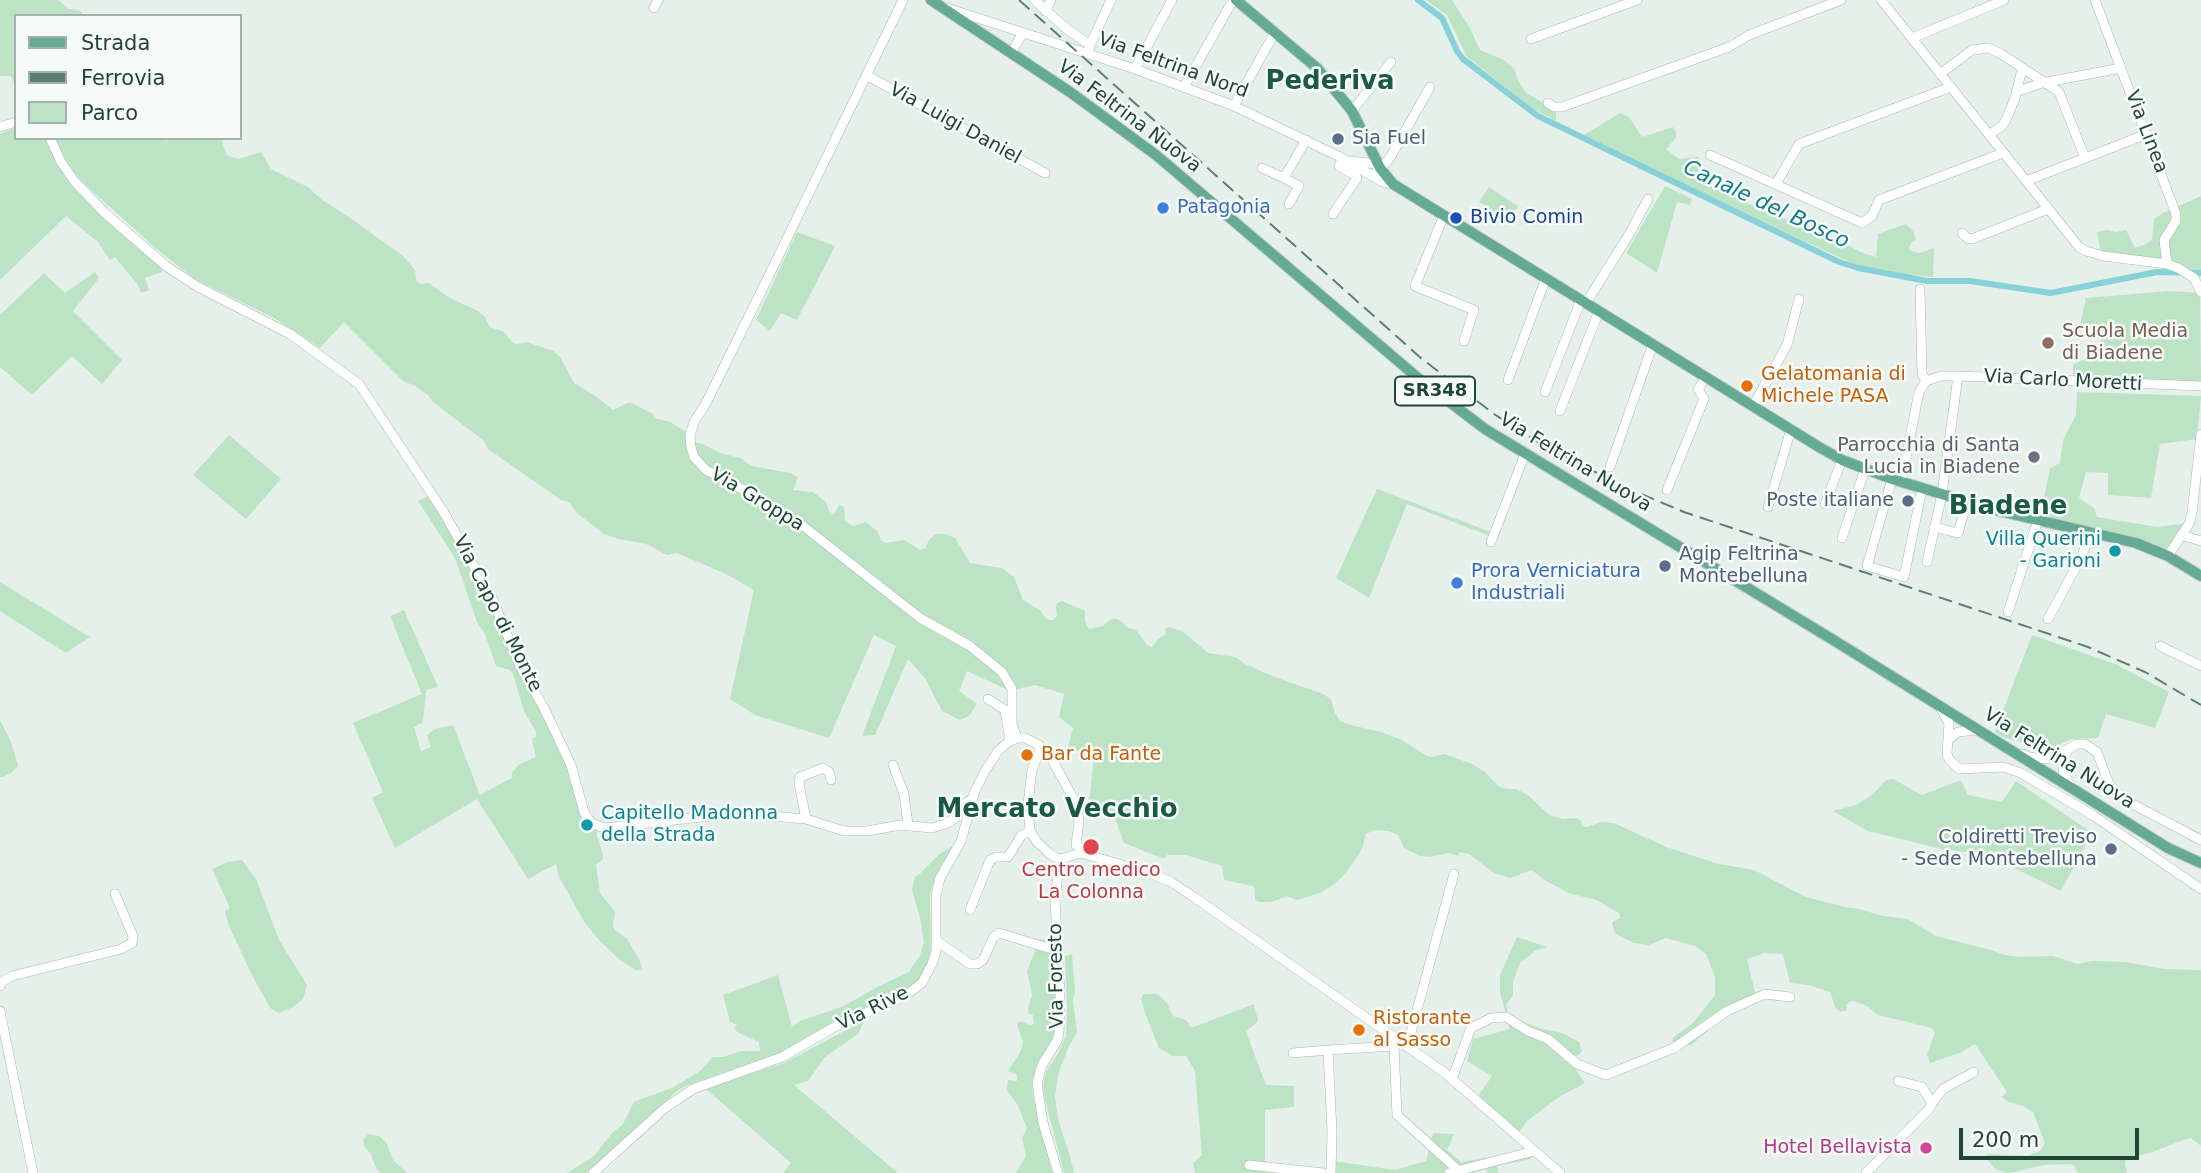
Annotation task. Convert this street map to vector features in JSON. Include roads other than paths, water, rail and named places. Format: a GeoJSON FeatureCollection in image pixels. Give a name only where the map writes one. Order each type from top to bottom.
{"type":"FeatureCollection","features":[{"type":"Feature","properties":{"kind":"main road"},"geometry":{"type":"LineString","coordinates":[[1235,0],[1317,68],[1352,111],[1379,166],[1393,184]]}},
{"type":"Feature","properties":{"kind":"main road","name":"Via Feltrina Nuova"},"geometry":{"type":"LineString","coordinates":[[936,3],[1070,92],[1156,155],[1418,378],[1485,429],[1938,704],[2168,848],[2201,863]]}},
{"type":"Feature","properties":{"kind":"main road","name":"Via Feltrina Nord"},"geometry":{"type":"LineString","coordinates":[[1393,184],[1842,460],[1896,481],[1967,502],[2136,543],[2168,556],[2201,576]]}},
{"type":"Feature","properties":{"kind":"main road"},"geometry":{"type":"LineString","coordinates":[[2168,848],[2201,871]]}},
{"type":"Feature","properties":{"kind":"street","name":"Via Groppa"},"geometry":{"type":"LineString","coordinates":[[903,0],[759,296],[694,422],[690,436],[691,447],[694,457],[706,470],[779,510],[920,618],[950,633],[1002,672],[1012,690],[1014,740]]}},
{"type":"Feature","properties":{"kind":"street"},"geometry":{"type":"LineString","coordinates":[[1034,0],[1089,49],[1111,0]]}},
{"type":"Feature","properties":{"kind":"street"},"geometry":{"type":"LineString","coordinates":[[1045,11],[1051,0]]}},
{"type":"Feature","properties":{"kind":"street"},"geometry":{"type":"LineString","coordinates":[[1135,68],[1172,0]]}},
{"type":"Feature","properties":{"kind":"street"},"geometry":{"type":"LineString","coordinates":[[1184,87],[1235,0]]}},
{"type":"Feature","properties":{"kind":"street"},"geometry":{"type":"LineString","coordinates":[[1531,39],[1637,0]]}},
{"type":"Feature","properties":{"kind":"street"},"geometry":{"type":"LineString","coordinates":[[1548,103],[1554,107],[1562,107],[1729,47],[1749,35],[1841,0]]}},
{"type":"Feature","properties":{"kind":"street"},"geometry":{"type":"LineString","coordinates":[[1881,0],[2074,241],[2086,251],[2103,256],[2167,264],[2178,268],[2189,274],[2200,288]]}},
{"type":"Feature","properties":{"kind":"street"},"geometry":{"type":"LineString","coordinates":[[1912,38],[2004,0]]}},
{"type":"Feature","properties":{"kind":"street","name":"Via Linea"},"geometry":{"type":"LineString","coordinates":[[2095,0],[2176,214],[2176,221],[2165,240],[2167,264]]}},
{"type":"Feature","properties":{"kind":"street","name":"Via Feltrina Nord"},"geometry":{"type":"LineString","coordinates":[[936,3],[1023,33],[1089,49],[1234,106],[1306,140],[1383,182],[1393,184]]}},
{"type":"Feature","properties":{"kind":"street"},"geometry":{"type":"LineString","coordinates":[[1234,106],[1275,32]]}},
{"type":"Feature","properties":{"kind":"street"},"geometry":{"type":"LineString","coordinates":[[1011,53],[1023,33]]}},
{"type":"Feature","properties":{"kind":"street"},"geometry":{"type":"LineString","coordinates":[[1940,74],[1965,54],[1979,48],[1995,50],[2059,92],[2085,159]]}},
{"type":"Feature","properties":{"kind":"street"},"geometry":{"type":"LineString","coordinates":[[1352,111],[1391,62]]}},
{"type":"Feature","properties":{"kind":"street"},"geometry":{"type":"LineString","coordinates":[[2016,92],[2042,83],[2121,68]]}},
{"type":"Feature","properties":{"kind":"street"},"geometry":{"type":"LineString","coordinates":[[1989,135],[2006,120],[2022,69]]}},
{"type":"Feature","properties":{"kind":"street","name":"Via Luigi Daniel"},"geometry":{"type":"LineString","coordinates":[[866,75],[1045,173]]}},
{"type":"Feature","properties":{"kind":"street"},"geometry":{"type":"LineString","coordinates":[[2063,99],[2071,78]]}},
{"type":"Feature","properties":{"kind":"street"},"geometry":{"type":"LineString","coordinates":[[1368,174],[1391,156],[1430,87]]}},
{"type":"Feature","properties":{"kind":"street"},"geometry":{"type":"LineString","coordinates":[[1776,184],[1799,144],[1951,87]]}},
{"type":"Feature","properties":{"kind":"street"},"geometry":{"type":"LineString","coordinates":[[2026,181],[2147,134]]}},
{"type":"Feature","properties":{"kind":"street"},"geometry":{"type":"LineString","coordinates":[[1357,162],[1368,150],[1364,136]]}},
{"type":"Feature","properties":{"kind":"street","name":"Via Capo di Monte"},"geometry":{"type":"LineString","coordinates":[[51,140],[61,162],[83,191],[166,266],[198,287],[290,334],[359,384],[443,511],[493,600],[520,666],[544,708],[570,765],[584,812],[592,823],[604,828],[736,813],[806,819],[844,831],[868,831],[908,825],[932,828],[954,819],[972,799]]}},
{"type":"Feature","properties":{"kind":"street"},"geometry":{"type":"LineString","coordinates":[[1284,178],[1306,140]]}},
{"type":"Feature","properties":{"kind":"street"},"geometry":{"type":"LineString","coordinates":[[1710,155],[1862,223],[1872,216],[1879,200],[2003,153]]}},
{"type":"Feature","properties":{"kind":"street"},"geometry":{"type":"LineString","coordinates":[[1333,214],[1357,178],[1339,166],[1344,160]]}},
{"type":"Feature","properties":{"kind":"street","name":"Via Feltrina Nord"},"geometry":{"type":"LineString","coordinates":[[1344,160],[1379,166]]}},
{"type":"Feature","properties":{"kind":"street"},"geometry":{"type":"LineString","coordinates":[[1262,168],[1299,186],[1289,204]]}},
{"type":"Feature","properties":{"kind":"street"},"geometry":{"type":"LineString","coordinates":[[1545,392],[1583,301],[1630,233],[1648,199]]}},
{"type":"Feature","properties":{"kind":"street"},"geometry":{"type":"LineString","coordinates":[[1962,233],[1972,239],[2048,209]]}},
{"type":"Feature","properties":{"kind":"street"},"geometry":{"type":"LineString","coordinates":[[1444,215],[1415,286],[1474,310],[1464,341]]}},
{"type":"Feature","properties":{"kind":"street"},"geometry":{"type":"LineString","coordinates":[[1508,380],[1546,278]]}},
{"type":"Feature","properties":{"kind":"street"},"geometry":{"type":"LineString","coordinates":[[1920,289],[1922,374],[1926,381],[1919,393],[1896,481],[1867,566],[1904,577],[1922,488]]}},
{"type":"Feature","properties":{"kind":"street"},"geometry":{"type":"LineString","coordinates":[[1753,406],[1787,345],[1799,299]]}},
{"type":"Feature","properties":{"kind":"street"},"geometry":{"type":"LineString","coordinates":[[1560,411],[1599,311]]}},
{"type":"Feature","properties":{"kind":"street"},"geometry":{"type":"LineString","coordinates":[[1610,467],[1653,344]]}},
{"type":"Feature","properties":{"kind":"street","name":"Via Carlo Moretti"},"geometry":{"type":"LineString","coordinates":[[1926,381],[1941,376],[1958,376],[2201,386]]}},
{"type":"Feature","properties":{"kind":"street"},"geometry":{"type":"LineString","coordinates":[[1927,562],[1942,494],[1958,376]]}},
{"type":"Feature","properties":{"kind":"street"},"geometry":{"type":"LineString","coordinates":[[1667,491],[1704,399],[1698,389],[1706,377]]}},
{"type":"Feature","properties":{"kind":"street"},"geometry":{"type":"LineString","coordinates":[[1768,508],[1791,429]]}},
{"type":"Feature","properties":{"kind":"street"},"geometry":{"type":"LineString","coordinates":[[2168,556],[2189,524],[2192,513],[2201,434]]}},
{"type":"Feature","properties":{"kind":"street"},"geometry":{"type":"LineString","coordinates":[[1491,542],[1525,454]]}},
{"type":"Feature","properties":{"kind":"street"},"geometry":{"type":"LineString","coordinates":[[1825,504],[1842,460]]}},
{"type":"Feature","properties":{"kind":"street"},"geometry":{"type":"LineString","coordinates":[[1842,538],[1865,469]]}},
{"type":"Feature","properties":{"kind":"street"},"geometry":{"type":"LineString","coordinates":[[1934,527],[1958,533],[1967,502]]}},
{"type":"Feature","properties":{"kind":"street"},"geometry":{"type":"LineString","coordinates":[[2008,612],[2038,520]]}},
{"type":"Feature","properties":{"kind":"street"},"geometry":{"type":"LineString","coordinates":[[2048,619],[2082,556],[2090,532]]}},
{"type":"Feature","properties":{"kind":"street"},"geometry":{"type":"LineString","coordinates":[[2181,535],[2201,541]]}},
{"type":"Feature","properties":{"kind":"street"},"geometry":{"type":"LineString","coordinates":[[2160,646],[2201,666]]}},
{"type":"Feature","properties":{"kind":"street"},"geometry":{"type":"LineString","coordinates":[[988,699],[1005,710],[1014,740],[1024,738],[1042,746],[1077,805],[1079,821],[1076,838],[1071,852],[1060,859]]}},
{"type":"Feature","properties":{"kind":"street"},"geometry":{"type":"LineString","coordinates":[[1938,704],[1948,723],[1949,759],[1959,769],[2003,767],[2021,773],[2101,821],[2201,889]]}},
{"type":"Feature","properties":{"kind":"street"},"geometry":{"type":"LineString","coordinates":[[1947,741],[1952,734],[1979,730]]}},
{"type":"Feature","properties":{"kind":"street","name":"Via Rive"},"geometry":{"type":"LineString","coordinates":[[593,1173],[665,1108],[693,1089],[782,1057],[843,1022],[914,990],[922,983],[932,964],[937,940],[936,896],[940,878],[964,834],[972,799],[989,764],[998,751],[1014,740]]}},
{"type":"Feature","properties":{"kind":"street"},"geometry":{"type":"LineString","coordinates":[[1037,744],[1040,750],[1032,770],[1028,804],[1030,831],[1037,842],[1060,859]]}},
{"type":"Feature","properties":{"kind":"street"},"geometry":{"type":"LineString","coordinates":[[2005,746],[2029,757],[2045,759],[2077,744],[2085,744],[2098,752],[2109,784],[2118,794],[2136,807],[2201,841]]}},
{"type":"Feature","properties":{"kind":"street"},"geometry":{"type":"LineString","coordinates":[[2068,748],[2063,758],[2063,771],[2070,787]]}},
{"type":"Feature","properties":{"kind":"street"},"geometry":{"type":"LineString","coordinates":[[1036,759],[1043,755],[1050,756]]}},
{"type":"Feature","properties":{"kind":"street"},"geometry":{"type":"LineString","coordinates":[[893,765],[904,794],[908,825]]}},
{"type":"Feature","properties":{"kind":"street"},"geometry":{"type":"LineString","coordinates":[[806,819],[800,777],[823,768],[829,772],[831,780]]}},
{"type":"Feature","properties":{"kind":"street"},"geometry":{"type":"LineString","coordinates":[[970,910],[990,860],[1008,857],[1021,836],[1030,831]]}},
{"type":"Feature","properties":{"kind":"street"},"geometry":{"type":"LineString","coordinates":[[1076,838],[1077,847],[1088,855]]}},
{"type":"Feature","properties":{"kind":"street"},"geometry":{"type":"LineString","coordinates":[[1060,859],[1079,853],[1147,872],[1171,883],[1396,1043],[1407,1047],[1452,1079],[1560,1173]]}},
{"type":"Feature","properties":{"kind":"street","name":"Via Foresto"},"geometry":{"type":"LineString","coordinates":[[1058,1173],[1043,1122],[1037,1083],[1042,1065],[1059,1034],[1060,995],[1055,901],[1060,859]]}},
{"type":"Feature","properties":{"kind":"street"},"geometry":{"type":"LineString","coordinates":[[1407,1047],[1454,874]]}},
{"type":"Feature","properties":{"kind":"street"},"geometry":{"type":"LineString","coordinates":[[0,986],[12,976],[121,949],[132,943],[133,936],[115,894]]}},
{"type":"Feature","properties":{"kind":"street"},"geometry":{"type":"LineString","coordinates":[[937,940],[970,964],[983,960],[993,938],[999,933],[1058,951]]}},
{"type":"Feature","properties":{"kind":"street"},"geometry":{"type":"LineString","coordinates":[[1452,1079],[1471,1028],[1491,1018],[1506,1017],[1528,1031],[1548,1039],[1577,1064],[1606,1075],[1674,1048],[1727,1012],[1765,995],[1790,997]]}},
{"type":"Feature","properties":{"kind":"street"},"geometry":{"type":"LineString","coordinates":[[0,1011],[33,1173]]}},
{"type":"Feature","properties":{"kind":"street"},"geometry":{"type":"LineString","coordinates":[[1293,1053],[1396,1043]]}},
{"type":"Feature","properties":{"kind":"street"},"geometry":{"type":"LineString","coordinates":[[1396,1043],[1396,1115],[1459,1171]]}},
{"type":"Feature","properties":{"kind":"street"},"geometry":{"type":"LineString","coordinates":[[1328,1050],[1331,1173]]}},
{"type":"Feature","properties":{"kind":"street"},"geometry":{"type":"LineString","coordinates":[[1866,1173],[1930,1108],[1943,1089],[1974,1072]]}},
{"type":"Feature","properties":{"kind":"street"},"geometry":{"type":"LineString","coordinates":[[1898,1081],[1922,1087],[1931,1103]]}},
{"type":"Feature","properties":{"kind":"street"},"geometry":{"type":"LineString","coordinates":[[1448,1173],[1534,1151]]}},
{"type":"Feature","properties":{"kind":"street"},"geometry":{"type":"LineString","coordinates":[[1249,1165],[1323,1173]]}},
{"type":"Feature","properties":{"kind":"waterway","name":"Canale del Bosco"},"geometry":{"type":"LineString","coordinates":[[1418,0],[1442,18],[1463,59],[1538,116],[1839,262],[1927,281],[1970,281],[2051,293],[2157,272],[2201,273]]}},
{"type":"Feature","properties":{"kind":"railway"},"geometry":{"type":"LineString","coordinates":[[1019,0],[1422,359],[1494,414],[1546,447],[1627,488],[1684,512],[2088,647],[2145,672],[2201,705]]}},
{"type":"Feature","properties":{"kind":"place","name":"Sia Fuel"},"geometry":{"type":"Point","coordinates":[1338,139]}},
{"type":"Feature","properties":{"kind":"place","name":"Patagonia"},"geometry":{"type":"Point","coordinates":[1163,208]}},
{"type":"Feature","properties":{"kind":"place","name":"Bivio Comin"},"geometry":{"type":"Point","coordinates":[1456,218]}},
{"type":"Feature","properties":{"kind":"place","name":"Scuola Media di Biadene"},"geometry":{"type":"Point","coordinates":[2048,343]}},
{"type":"Feature","properties":{"kind":"place","name":"Gelatomania di Michele PASA"},"geometry":{"type":"Point","coordinates":[1747,386]}},
{"type":"Feature","properties":{"kind":"place","name":"Parrocchia di Santa Lucia in Biadene"},"geometry":{"type":"Point","coordinates":[2034,457]}},
{"type":"Feature","properties":{"kind":"place","name":"Poste italiane"},"geometry":{"type":"Point","coordinates":[1908,501]}},
{"type":"Feature","properties":{"kind":"place","name":"Villa Querini - Garioni"},"geometry":{"type":"Point","coordinates":[2115,551]}},
{"type":"Feature","properties":{"kind":"place","name":"Agip Feltrina Montebelluna"},"geometry":{"type":"Point","coordinates":[1665,566]}},
{"type":"Feature","properties":{"kind":"place","name":"Prora Verniciatura Industriali"},"geometry":{"type":"Point","coordinates":[1457,583]}},
{"type":"Feature","properties":{"kind":"place","name":"Bar da Fante"},"geometry":{"type":"Point","coordinates":[1027,755]}},
{"type":"Feature","properties":{"kind":"place","name":"Capitello Madonna della Strada"},"geometry":{"type":"Point","coordinates":[587,825]}},
{"type":"Feature","properties":{"kind":"place","name":"Centro medico La Colonna"},"geometry":{"type":"Point","coordinates":[1091,847]}},
{"type":"Feature","properties":{"kind":"place","name":"Coldiretti Treviso - Sede Montebelluna"},"geometry":{"type":"Point","coordinates":[2111,849]}},
{"type":"Feature","properties":{"kind":"place","name":"Ristorante al Sasso"},"geometry":{"type":"Point","coordinates":[1359,1030]}},
{"type":"Feature","properties":{"kind":"place","name":"Hotel Bellavista"},"geometry":{"type":"Point","coordinates":[1926,1148]}},
{"type":"Feature","properties":{"kind":"district","name":"Pederiva"},"geometry":{"type":"Point","coordinates":[1330,82]}},
{"type":"Feature","properties":{"kind":"district","name":"Biadene"},"geometry":{"type":"Point","coordinates":[2008,507]}},
{"type":"Feature","properties":{"kind":"district","name":"Mercato Vecchio"},"geometry":{"type":"Point","coordinates":[1057,810]}}]}
